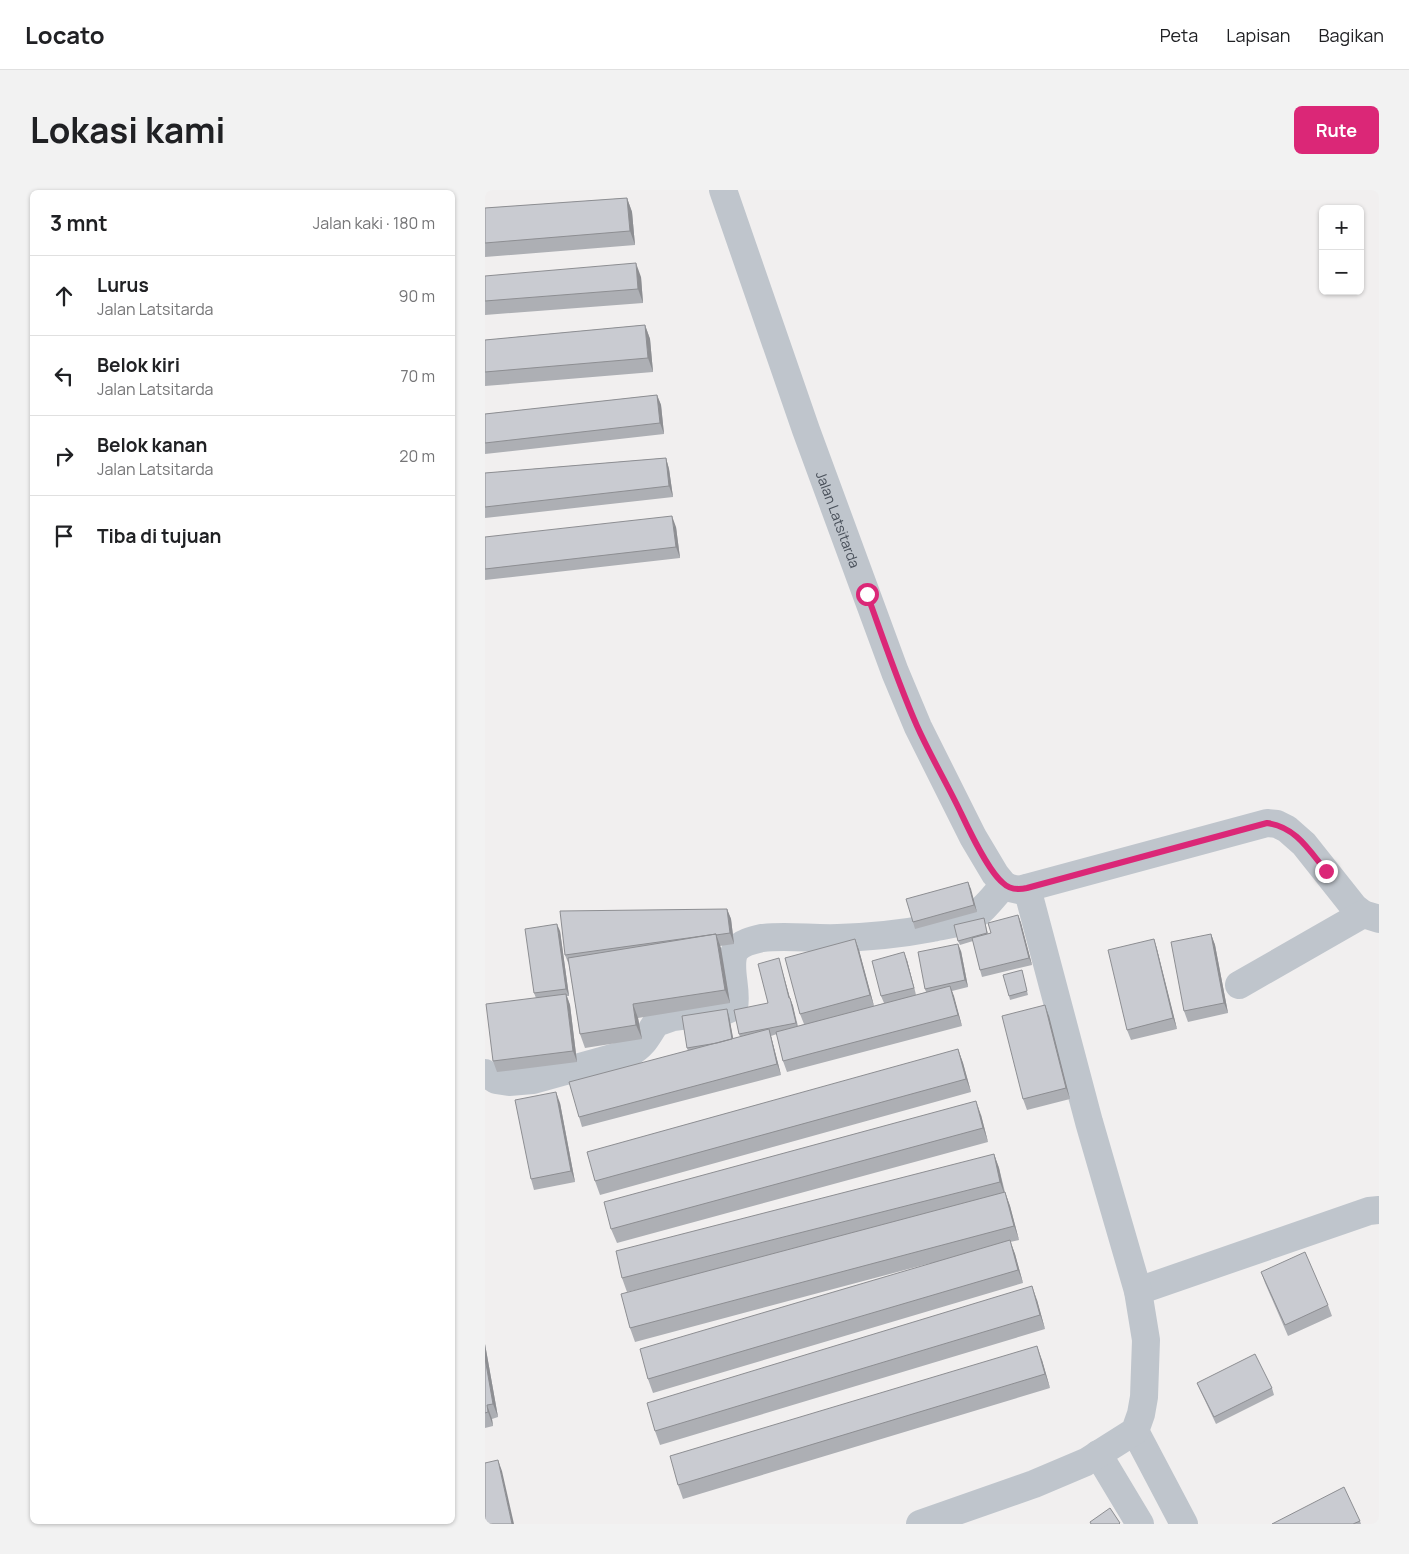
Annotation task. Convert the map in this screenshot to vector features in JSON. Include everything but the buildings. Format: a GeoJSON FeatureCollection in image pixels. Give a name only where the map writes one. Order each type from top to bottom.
{"type":"FeatureCollection","features":[{"type":"Feature","properties":{"kind":"street","name":"Jalan Latsitarda"},"geometry":{"type":"LineString","coordinates":[[723,190],[806,430],[895,672],[918,727],[973,837],[995,874],[1016,886]]}},
{"type":"Feature","properties":{"kind":"street"},"geometry":{"type":"LineString","coordinates":[[485,1073],[496,1080],[509,1082],[533,1080],[630,1052],[640,1047],[646,1041],[657,1023],[673,1017],[727,1010],[734,1007],[735,986],[732,960],[736,950],[747,942],[761,938],[871,936],[962,922],[971,918],[988,903],[1016,886],[1267,823],[1277,824],[1287,829],[1305,844],[1355,907],[1371,916]]}},
{"type":"Feature","properties":{"kind":"street"},"geometry":{"type":"LineString","coordinates":[[920,1524],[1034,1484],[1086,1462],[1135,1432],[1141,1414],[1146,1369],[1146,1340],[1138,1291],[1089,1122],[1016,886]]}},
{"type":"Feature","properties":{"kind":"street"},"geometry":{"type":"LineString","coordinates":[[1239,985],[1371,916]]}},
{"type":"Feature","properties":{"kind":"street"},"geometry":{"type":"LineString","coordinates":[[1138,1291],[1369,1211],[1379,1210]]}},
{"type":"Feature","properties":{"kind":"street"},"geometry":{"type":"LineString","coordinates":[[1135,1432],[1184,1524]]}},
{"type":"Feature","properties":{"kind":"street"},"geometry":{"type":"LineString","coordinates":[[1098,1454],[1140,1524]]}},
{"type":"Feature","properties":{"kind":"route"},"geometry":{"type":"LineString","coordinates":[[867,594],[895,672],[918,727],[973,837],[995,874],[1004,885],[1019,890],[1267,823],[1277,824],[1287,829],[1305,844],[1326,871]]}}]}
